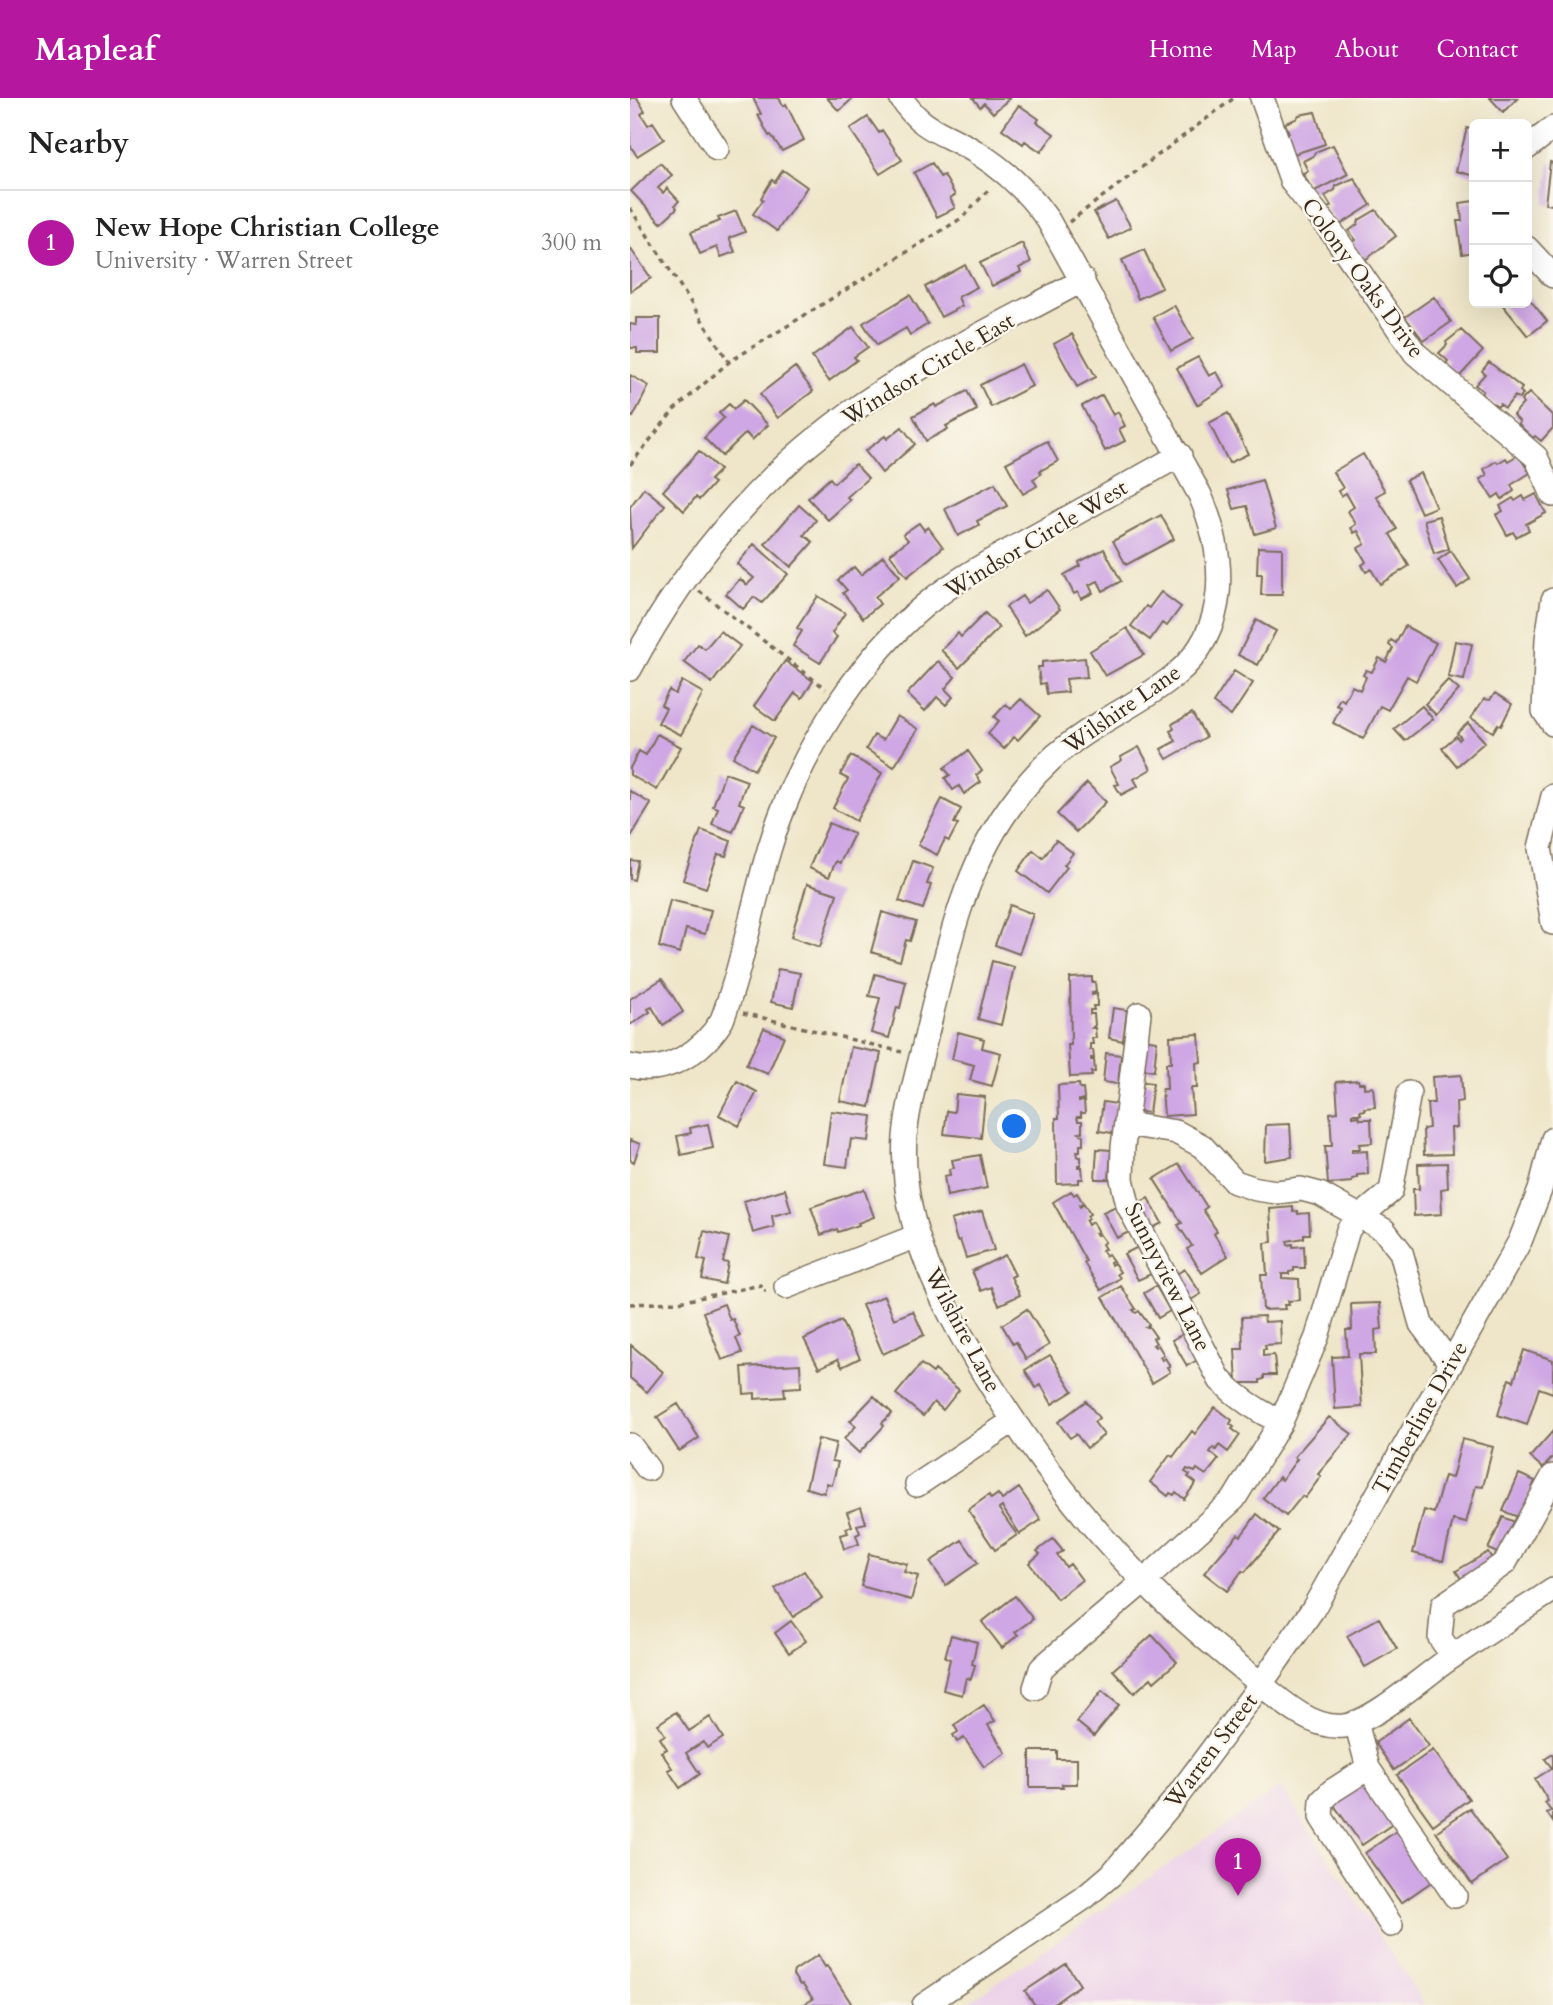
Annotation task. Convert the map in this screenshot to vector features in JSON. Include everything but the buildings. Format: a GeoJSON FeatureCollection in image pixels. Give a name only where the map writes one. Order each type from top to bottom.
{"type":"FeatureCollection","features":[{"type":"Feature","properties":{"kind":"street"},"geometry":{"type":"LineString","coordinates":[[684,98],[717,149]]}},
{"type":"Feature","properties":{"kind":"street","name":"Wilshire Lane"},"geometry":{"type":"LineString","coordinates":[[901,98],[923,124],[975,151],[1003,171],[1040,207],[1056,231],[1200,495],[1216,539],[1219,585],[1217,603],[1204,642],[1179,673],[1062,750],[1021,792],[994,829],[980,856],[959,907],[910,1104],[905,1140],[910,1210],[927,1265],[961,1336],[1013,1421],[1055,1481],[1080,1513],[1143,1582],[1203,1637],[1261,1684]]}},
{"type":"Feature","properties":{"kind":"street","name":"Colony Oaks Drive"},"geometry":{"type":"LineString","coordinates":[[1262,98],[1292,182],[1334,235],[1415,353],[1536,457],[1553,495]]}},
{"type":"Feature","properties":{"kind":"street"},"geometry":{"type":"LineString","coordinates":[[1532,144],[1553,128]]}},
{"type":"Feature","properties":{"kind":"street"},"geometry":{"type":"LineString","coordinates":[[1532,253],[1553,276]]}},
{"type":"Feature","properties":{"kind":"street","name":"Windsor Circle East"},"geometry":{"type":"LineString","coordinates":[[630,669],[660,615],[716,537],[784,467],[835,424],[910,375],[1083,280]]}},
{"type":"Feature","properties":{"kind":"street","name":"Windsor Circle West"},"geometry":{"type":"LineString","coordinates":[[726,1009],[761,875],[783,808],[806,757],[842,701],[878,653],[903,626],[956,582],[987,562],[1180,455]]}},
{"type":"Feature","properties":{"kind":"street"},"geometry":{"type":"LineString","coordinates":[[1553,600],[1547,639],[1544,711],[1553,724]]}},
{"type":"Feature","properties":{"kind":"street"},"geometry":{"type":"LineString","coordinates":[[1553,796],[1540,848],[1553,923]]}},
{"type":"Feature","properties":{"kind":"street"},"geometry":{"type":"LineString","coordinates":[[630,1066],[647,1069],[660,1067],[685,1057],[716,1030],[726,1009]]}},
{"type":"Feature","properties":{"kind":"street","name":"Sunnyview Lane"},"geometry":{"type":"LineString","coordinates":[[1139,1014],[1122,1179],[1128,1205],[1220,1380],[1237,1397],[1281,1422]]}},
{"type":"Feature","properties":{"kind":"street"},"geometry":{"type":"LineString","coordinates":[[1035,1688],[1041,1669],[1046,1664],[1143,1582],[1234,1499],[1281,1422],[1317,1337],[1348,1230],[1391,1191],[1409,1093]]}},
{"type":"Feature","properties":{"kind":"street"},"geometry":{"type":"LineString","coordinates":[[1126,1124],[1176,1132],[1202,1146],[1234,1181],[1256,1189],[1276,1192],[1301,1189],[1320,1194],[1384,1230],[1401,1252],[1421,1324],[1450,1363]]}},
{"type":"Feature","properties":{"kind":"street","name":"Timberline Drive"},"geometry":{"type":"LineString","coordinates":[[1261,1684],[1313,1609],[1520,1241],[1540,1190],[1553,1141]]}},
{"type":"Feature","properties":{"kind":"street"},"geometry":{"type":"LineString","coordinates":[[786,1287],[917,1236]]}},
{"type":"Feature","properties":{"kind":"street"},"geometry":{"type":"LineString","coordinates":[[917,1485],[1013,1421]]}},
{"type":"Feature","properties":{"kind":"street"},"geometry":{"type":"LineString","coordinates":[[630,1445],[648,1469]]}},
{"type":"Feature","properties":{"kind":"street"},"geometry":{"type":"LineString","coordinates":[[1453,1657],[1440,1638],[1443,1605],[1505,1563],[1553,1476]]}},
{"type":"Feature","properties":{"kind":"street","name":"Warren Street"},"geometry":{"type":"LineString","coordinates":[[924,2005],[1051,1922],[1111,1875],[1173,1802],[1261,1684],[1300,1713],[1320,1723],[1343,1726],[1364,1720],[1553,1590]]}},
{"type":"Feature","properties":{"kind":"street"},"geometry":{"type":"LineString","coordinates":[[1356,1722],[1368,1768],[1455,1896]]}},
{"type":"Feature","properties":{"kind":"street"},"geometry":{"type":"LineString","coordinates":[[1368,1768],[1332,1791],[1322,1801],[1321,1816],[1391,1925]]}},
{"type":"Feature","properties":{"kind":"path"},"geometry":{"type":"LineString","coordinates":[[1056,231],[1234,98]]}},
{"type":"Feature","properties":{"kind":"path"},"geometry":{"type":"LineString","coordinates":[[630,465],[674,411],[729,362],[962,218],[979,202],[1003,171]]}},
{"type":"Feature","properties":{"kind":"path"},"geometry":{"type":"LineString","coordinates":[[630,208],[729,362]]}},
{"type":"Feature","properties":{"kind":"path"},"geometry":{"type":"LineString","coordinates":[[684,579],[842,701]]}},
{"type":"Feature","properties":{"kind":"path"},"geometry":{"type":"LineString","coordinates":[[726,1009],[921,1057]]}},
{"type":"Feature","properties":{"kind":"path"},"geometry":{"type":"LineString","coordinates":[[630,1304],[679,1302],[761,1285],[762,1291],[786,1287]]}},
{"type":"Feature","properties":{"kind":"shaded area"},"geometry":{"type":"Polygon","coordinates":[[[1281,1787],[1425,2005],[964,2005],[1281,1787]]]}},
{"type":"Feature","properties":{"kind":"place","name":"New Hope Christian College"},"geometry":{"type":"Point","coordinates":[1238,1896]}}]}
